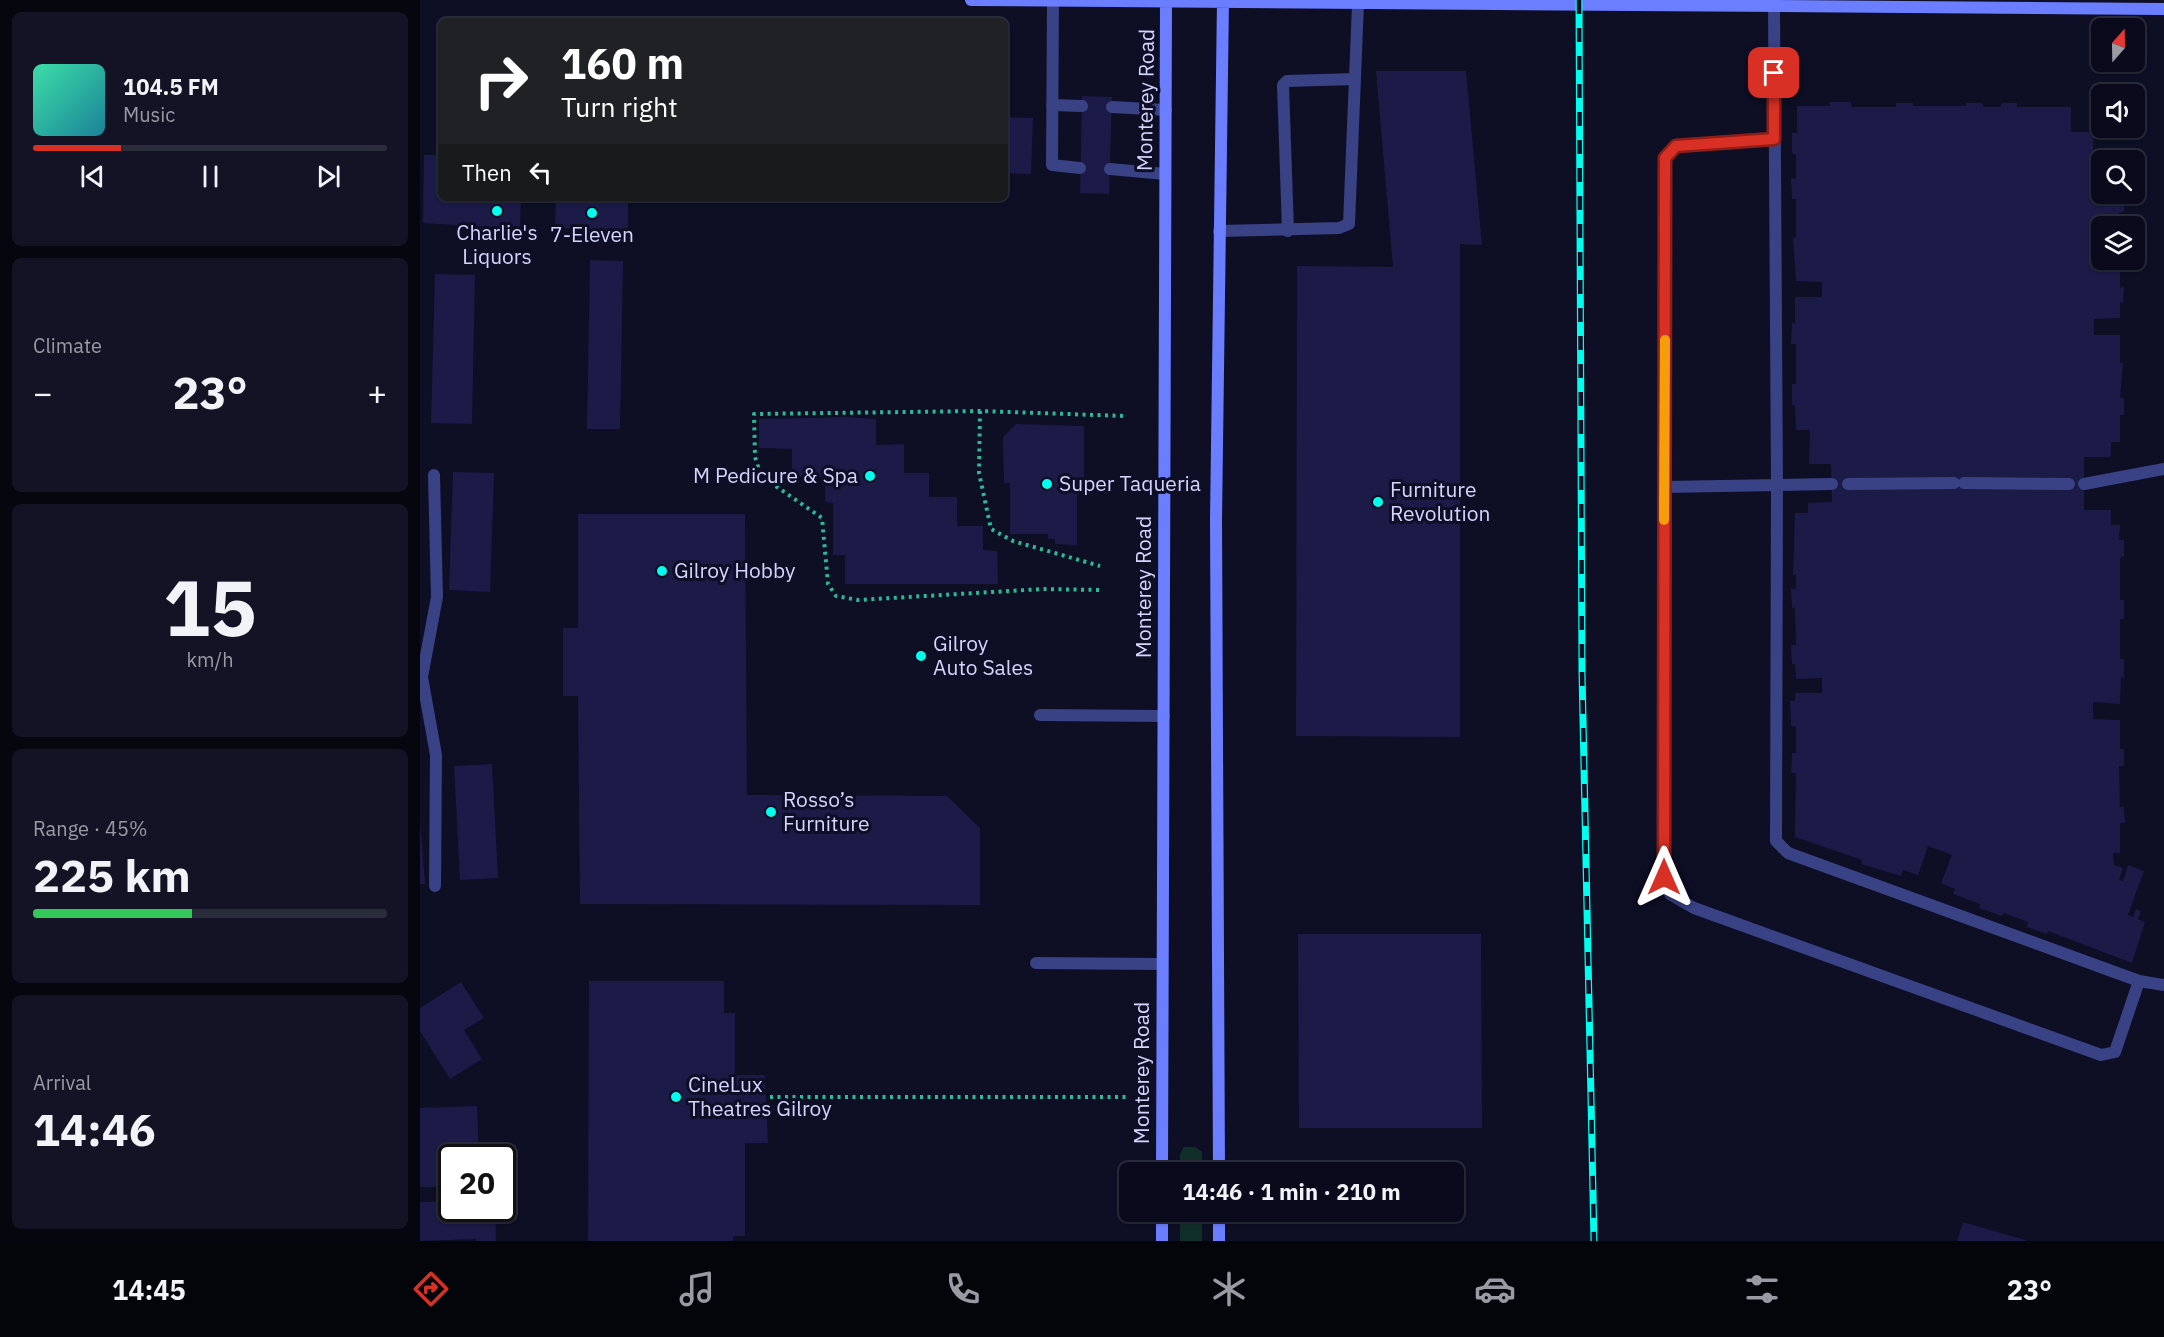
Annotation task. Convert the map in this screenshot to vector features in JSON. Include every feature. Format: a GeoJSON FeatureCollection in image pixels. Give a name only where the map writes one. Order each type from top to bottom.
{"type":"FeatureCollection","features":[{"type":"Feature","properties":{"kind":"main road"},"geometry":{"type":"LineString","coordinates":[[971,0],[1166,0],[1358,4],[1466,2],[1773,7],[1913,4],[2164,9]]}},
{"type":"Feature","properties":{"kind":"main road","name":"Monterey Road"},"geometry":{"type":"LineString","coordinates":[[1162,1162],[1166,0]]}},
{"type":"Feature","properties":{"kind":"main road"},"geometry":{"type":"LineString","coordinates":[[1219,1162],[1216,520],[1223,2]]}},
{"type":"Feature","properties":{"kind":"main road"},"geometry":{"type":"LineString","coordinates":[[1162,1222],[1162,1241]]}},
{"type":"Feature","properties":{"kind":"main road"},"geometry":{"type":"LineString","coordinates":[[1219,1222],[1219,1241]]}},
{"type":"Feature","properties":{"kind":"lane"},"geometry":{"type":"LineString","coordinates":[[1053,0],[1052,165],[1080,168]]}},
{"type":"Feature","properties":{"kind":"lane"},"geometry":{"type":"LineString","coordinates":[[1219,231],[1288,231],[1340,228],[1349,224],[1358,4]]}},
{"type":"Feature","properties":{"kind":"lane"},"geometry":{"type":"LineString","coordinates":[[1773,7],[1777,485],[1776,841],[1788,853],[2139,981],[2164,985]]}},
{"type":"Feature","properties":{"kind":"lane"},"geometry":{"type":"LineString","coordinates":[[1288,231],[1283,85],[1287,81],[1355,79]]}},
{"type":"Feature","properties":{"kind":"lane"},"geometry":{"type":"LineString","coordinates":[[1052,105],[1082,106]]}},
{"type":"Feature","properties":{"kind":"lane"},"geometry":{"type":"LineString","coordinates":[[1112,107],[1166,110]]}},
{"type":"Feature","properties":{"kind":"lane"},"geometry":{"type":"LineString","coordinates":[[1774,139],[1676,146],[1665,158],[1664,877],[1670,894],[1694,908],[2101,1055],[2115,1052],[2139,981]]}},
{"type":"Feature","properties":{"kind":"lane"},"geometry":{"type":"LineString","coordinates":[[1110,169],[1165,174]]}},
{"type":"Feature","properties":{"kind":"lane"},"geometry":{"type":"LineString","coordinates":[[2084,484],[2164,469]]}},
{"type":"Feature","properties":{"kind":"lane"},"geometry":{"type":"LineString","coordinates":[[434,475],[437,597],[421,677],[436,754],[435,886]]}},
{"type":"Feature","properties":{"kind":"lane"},"geometry":{"type":"LineString","coordinates":[[1664,487],[1832,484]]}},
{"type":"Feature","properties":{"kind":"lane"},"geometry":{"type":"LineString","coordinates":[[1848,484],[2069,484]]}},
{"type":"Feature","properties":{"kind":"lane"},"geometry":{"type":"LineString","coordinates":[[1040,715],[1164,716]]}},
{"type":"Feature","properties":{"kind":"lane"},"geometry":{"type":"LineString","coordinates":[[1036,963],[1161,964]]}},
{"type":"Feature","properties":{"kind":"path"},"geometry":{"type":"LineString","coordinates":[[1099,590],[1043,589],[858,600],[836,596],[828,584],[822,518],[761,476],[755,457],[754,414],[980,411],[1125,416]]}},
{"type":"Feature","properties":{"kind":"path"},"geometry":{"type":"LineString","coordinates":[[980,411],[978,473],[991,529],[1013,541],[1100,566]]}},
{"type":"Feature","properties":{"kind":"path"},"geometry":{"type":"LineString","coordinates":[[770,1097],[1126,1097]]}},
{"type":"Feature","properties":{"kind":"green space"},"geometry":{"type":"Polygon","coordinates":[[[1184,1147],[1195,1147],[1202,1152],[1202,1162],[1180,1162],[1180,1154],[1184,1147]]]}},
{"type":"Feature","properties":{"kind":"green space"},"geometry":{"type":"Polygon","coordinates":[[[1180,1222],[1202,1222],[1202,1241],[1180,1241],[1180,1222]]]}},
{"type":"Feature","properties":{"kind":"building","name":"Furniture Revolution"},"geometry":{"type":"Polygon","coordinates":[[[1376,71],[1466,71],[1482,245],[1460,244],[1460,737],[1296,736],[1297,266],[1393,267],[1376,71]]]}},
{"type":"Feature","properties":{"kind":"building"},"geometry":{"type":"Polygon","coordinates":[[[1082,96],[1112,97],[1109,194],[1080,193],[1082,96]]]}},
{"type":"Feature","properties":{"kind":"building"},"geometry":{"type":"Polygon","coordinates":[[[1829,102],[1851,102],[1851,107],[1896,107],[1896,103],[1913,103],[1913,106],[1966,106],[1966,103],[1983,103],[1983,107],[2001,107],[2001,103],[2017,103],[2017,107],[2071,107],[2071,132],[2091,132],[2091,138],[2093,138],[2091,204],[2124,204],[2124,211],[2119,213],[2119,216],[2091,216],[2091,270],[2120,270],[2120,288],[2124,287],[2123,303],[2120,302],[2120,318],[2094,319],[2094,335],[2120,335],[2120,363],[2123,363],[2120,398],[2124,398],[2124,415],[2120,415],[2120,442],[2111,442],[2111,457],[2084,457],[2084,510],[2111,510],[2111,525],[2120,525],[2119,540],[2124,540],[2124,556],[2120,558],[2120,600],[2124,600],[2124,619],[2120,619],[2120,659],[2124,659],[2124,678],[2121,677],[2120,704],[2093,702],[2093,719],[2120,720],[2120,749],[2124,749],[2124,766],[2119,766],[2120,807],[2124,807],[2125,823],[2120,823],[2120,853],[2113,853],[2114,865],[2123,868],[2119,880],[2123,881],[2128,865],[2144,871],[2128,915],[2133,917],[2136,909],[2141,911],[2138,919],[2145,922],[2132,963],[2048,931],[2047,934],[2027,927],[2028,922],[2004,913],[2002,916],[1979,908],[1980,904],[1953,894],[1955,889],[1941,883],[1952,855],[1928,846],[1918,875],[1903,870],[1901,876],[1861,864],[1862,860],[1795,837],[1796,773],[1791,773],[1792,753],[1796,753],[1796,727],[1791,725],[1790,701],[1795,701],[1795,693],[1822,693],[1822,678],[1796,679],[1795,664],[1792,664],[1791,645],[1796,645],[1795,607],[1792,608],[1791,588],[1796,589],[1796,575],[1793,575],[1795,513],[1808,513],[1808,503],[1832,502],[1831,464],[1809,464],[1810,430],[1796,430],[1795,406],[1792,405],[1792,384],[1796,384],[1796,344],[1791,344],[1792,323],[1795,324],[1795,297],[1822,297],[1822,282],[1796,281],[1793,238],[1796,237],[1796,199],[1792,199],[1791,178],[1796,179],[1796,155],[1792,153],[1792,133],[1797,133],[1797,106],[1830,106],[1829,102]]]}},
{"type":"Feature","properties":{"kind":"building"},"geometry":{"type":"Polygon","coordinates":[[[1008,117],[1033,118],[1031,174],[1008,173],[1008,117]]]}},
{"type":"Feature","properties":{"kind":"building"},"geometry":{"type":"Polygon","coordinates":[[[424,155],[438,155],[438,201],[521,201],[520,229],[423,223],[424,155]]]}},
{"type":"Feature","properties":{"kind":"building","name":"7-Eleven"},"geometry":{"type":"Polygon","coordinates":[[[556,201],[628,201],[628,230],[555,228],[556,201]]]}},
{"type":"Feature","properties":{"kind":"building"},"geometry":{"type":"Polygon","coordinates":[[[590,260],[623,261],[620,429],[587,429],[590,260]]]}},
{"type":"Feature","properties":{"kind":"building"},"geometry":{"type":"Polygon","coordinates":[[[435,274],[475,275],[472,424],[431,423],[435,274]]]}},
{"type":"Feature","properties":{"kind":"building"},"geometry":{"type":"Polygon","coordinates":[[[847,417],[876,419],[876,445],[904,444],[904,473],[929,473],[929,497],[957,497],[957,526],[983,526],[983,550],[997,551],[998,584],[845,584],[845,555],[833,555],[833,503],[825,502],[825,477],[792,477],[792,449],[759,448],[759,419],[847,417]]]}},
{"type":"Feature","properties":{"kind":"building","name":"Super Taqueria"},"geometry":{"type":"Polygon","coordinates":[[[1016,424],[1084,426],[1084,485],[1077,485],[1077,545],[1055,544],[1055,539],[1048,539],[1048,534],[1010,534],[1010,483],[1004,483],[1003,437],[1016,424]]]}},
{"type":"Feature","properties":{"kind":"building"},"geometry":{"type":"Polygon","coordinates":[[[453,472],[494,473],[490,592],[449,590],[453,472]]]}},
{"type":"Feature","properties":{"kind":"building"},"geometry":{"type":"Polygon","coordinates":[[[578,514],[745,514],[747,795],[947,796],[980,828],[980,905],[580,904],[578,696],[563,696],[563,628],[578,628],[578,514]]]}},
{"type":"Feature","properties":{"kind":"building"},"geometry":{"type":"Polygon","coordinates":[[[492,764],[498,878],[460,880],[454,766],[492,764]]]}},
{"type":"Feature","properties":{"kind":"building"},"geometry":{"type":"Polygon","coordinates":[[[420,821],[425,884],[420,884],[420,821]]]}},
{"type":"Feature","properties":{"kind":"building"},"geometry":{"type":"Polygon","coordinates":[[[1298,934],[1481,934],[1482,1128],[1299,1128],[1298,934]]]}},
{"type":"Feature","properties":{"kind":"building","name":"CineLux Theatres Gilroy"},"geometry":{"type":"Polygon","coordinates":[[[589,981],[724,981],[724,1013],[735,1013],[735,1075],[765,1075],[768,1143],[745,1143],[745,1236],[733,1236],[733,1241],[588,1241],[589,981]]]}},
{"type":"Feature","properties":{"kind":"building"},"geometry":{"type":"Polygon","coordinates":[[[461,982],[484,1018],[464,1030],[482,1059],[450,1079],[420,1031],[420,1008],[461,982]]]}},
{"type":"Feature","properties":{"kind":"building"},"geometry":{"type":"Polygon","coordinates":[[[477,1106],[478,1144],[438,1144],[438,1187],[420,1187],[420,1108],[477,1106]]]}},
{"type":"Feature","properties":{"kind":"building"},"geometry":{"type":"Polygon","coordinates":[[[438,1201],[438,1222],[495,1222],[496,1241],[476,1241],[476,1239],[420,1241],[420,1202],[438,1201]]]}},
{"type":"Feature","properties":{"kind":"building"},"geometry":{"type":"Polygon","coordinates":[[[1963,1222],[2025,1240],[2025,1241],[1957,1241],[1963,1222]]]}},
{"type":"Feature","properties":{"kind":"railway"},"geometry":{"type":"LineString","coordinates":[[1579,0],[1582,672],[1594,1241]]}},
{"type":"Feature","properties":{"kind":"slow traffic"},"geometry":{"type":"LineString","coordinates":[[1664,520],[1665,340]]}},
{"type":"Feature","properties":{"kind":"place","name":"Charlie's Liquors"},"geometry":{"type":"Point","coordinates":[497,211]}},
{"type":"Feature","properties":{"kind":"place","name":"7-Eleven"},"geometry":{"type":"Point","coordinates":[592,213]}},
{"type":"Feature","properties":{"kind":"place","name":"M Pedicure & Spa"},"geometry":{"type":"Point","coordinates":[870,476]}},
{"type":"Feature","properties":{"kind":"place","name":"Super Taqueria"},"geometry":{"type":"Point","coordinates":[1047,484]}},
{"type":"Feature","properties":{"kind":"place","name":"Furniture Revolution"},"geometry":{"type":"Point","coordinates":[1378,502]}},
{"type":"Feature","properties":{"kind":"place","name":"Gilroy Hobby"},"geometry":{"type":"Point","coordinates":[662,571]}},
{"type":"Feature","properties":{"kind":"place","name":"Gilroy Auto Sales"},"geometry":{"type":"Point","coordinates":[921,656]}},
{"type":"Feature","properties":{"kind":"place","name":"Rosso’s Furniture"},"geometry":{"type":"Point","coordinates":[771,812]}},
{"type":"Feature","properties":{"kind":"place","name":"CineLux Theatres Gilroy"},"geometry":{"type":"Point","coordinates":[676,1097]}},
{"type":"Feature","properties":{"kind":"route"},"geometry":{"type":"LineString","coordinates":[[1664,877],[1665,158],[1676,146],[1774,139],[1774,73]]}}]}
